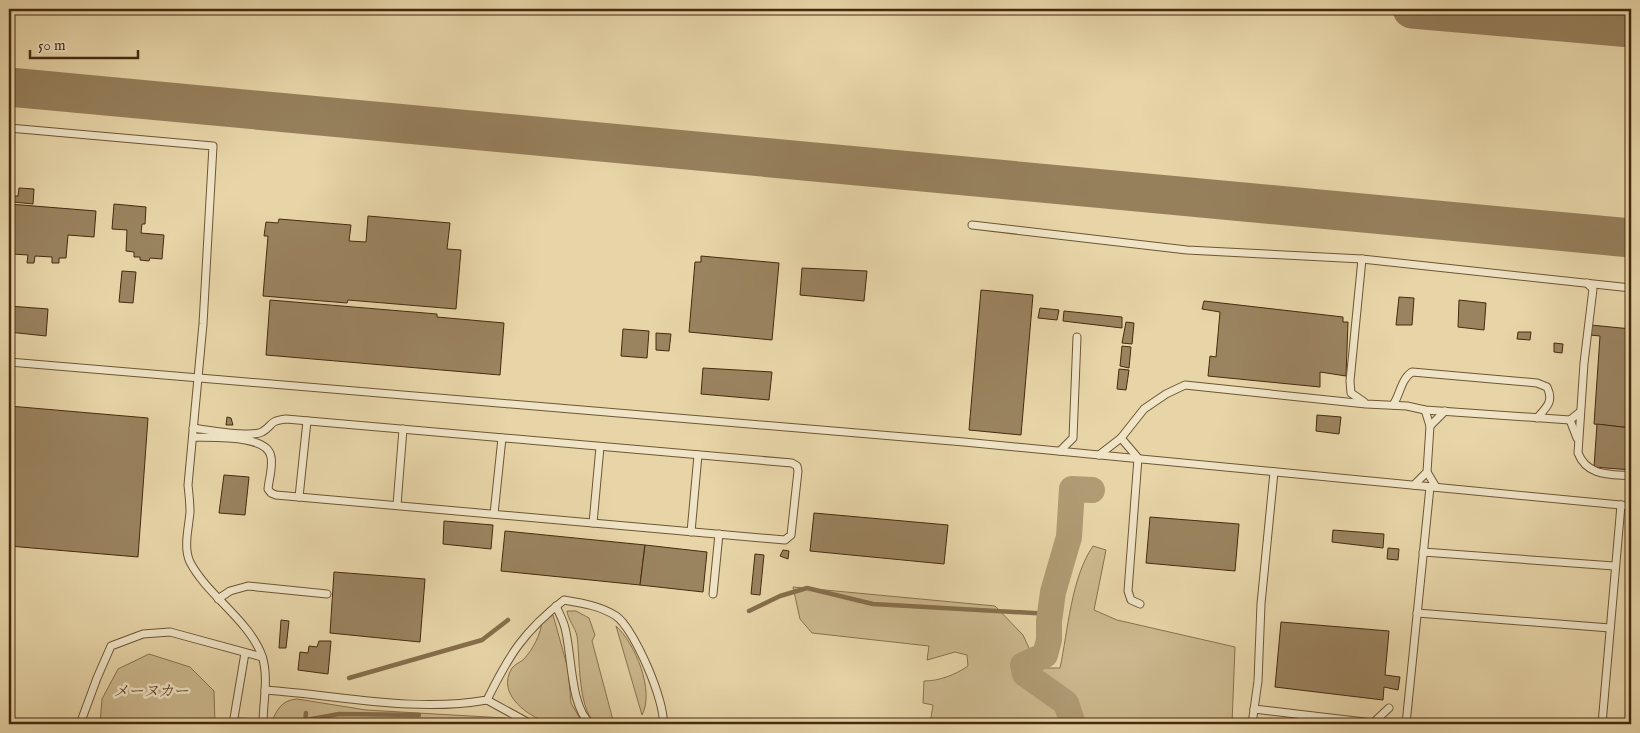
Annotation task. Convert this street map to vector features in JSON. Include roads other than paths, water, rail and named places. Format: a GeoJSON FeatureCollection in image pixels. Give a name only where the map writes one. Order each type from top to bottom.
{"type":"FeatureCollection","features":[{"type":"Feature","properties":{"kind":"lane"},"geometry":{"type":"LineString","coordinates":[[9,128],[213,146],[198,378],[188,485],[190,511],[188,532],[189,560],[218,599],[254,639],[262,657],[265,690],[263,723],[233,723],[246,653]]}},
{"type":"Feature","properties":{"kind":"lane"},"geometry":{"type":"LineString","coordinates":[[972,225],[1187,250],[1362,259],[1631,288]]}},
{"type":"Feature","properties":{"kind":"lane"},"geometry":{"type":"LineString","coordinates":[[1362,259],[1350,381],[1351,394],[1366,404]]}},
{"type":"Feature","properties":{"kind":"lane"},"geometry":{"type":"LineString","coordinates":[[1587,282],[1593,289],[1580,412],[1578,452],[1582,463],[1590,470],[1600,474],[1631,476]]}},
{"type":"Feature","properties":{"kind":"lane"},"geometry":{"type":"LineString","coordinates":[[1077,337],[1073,438],[1082,453]]}},
{"type":"Feature","properties":{"kind":"lane"},"geometry":{"type":"LineString","coordinates":[[9,362],[1060,451],[1631,506]]}},
{"type":"Feature","properties":{"kind":"lane"},"geometry":{"type":"LineString","coordinates":[[1393,405],[1399,395],[1405,376],[1412,372],[1537,383],[1547,387],[1551,395],[1549,405],[1554,419]]}},
{"type":"Feature","properties":{"kind":"lane"},"geometry":{"type":"LineString","coordinates":[[1099,455],[1121,438],[1144,410],[1166,394],[1185,385],[1366,404],[1407,406],[1425,410],[1537,418],[1570,420],[1580,412]]}},
{"type":"Feature","properties":{"kind":"lane"},"geometry":{"type":"LineString","coordinates":[[1399,395],[1407,406]]}},
{"type":"Feature","properties":{"kind":"lane"},"geometry":{"type":"LineString","coordinates":[[1537,418],[1549,405]]}},
{"type":"Feature","properties":{"kind":"lane"},"geometry":{"type":"LineString","coordinates":[[1406,724],[1423,552],[1433,487],[1427,472],[1430,426],[1425,410]]}},
{"type":"Feature","properties":{"kind":"lane"},"geometry":{"type":"LineString","coordinates":[[1430,426],[1445,411]]}},
{"type":"Feature","properties":{"kind":"lane"},"geometry":{"type":"LineString","coordinates":[[193,428],[252,433],[262,432],[273,421],[286,419],[792,463],[797,466],[790,538],[785,540],[691,532],[271,493],[268,489],[271,457],[269,451],[257,442],[193,437]]}},
{"type":"Feature","properties":{"kind":"lane"},"geometry":{"type":"LineString","coordinates":[[1570,420],[1578,440]]}},
{"type":"Feature","properties":{"kind":"lane"},"geometry":{"type":"LineString","coordinates":[[299,497],[307,421]]}},
{"type":"Feature","properties":{"kind":"lane"},"geometry":{"type":"LineString","coordinates":[[397,506],[404,429]]}},
{"type":"Feature","properties":{"kind":"lane"},"geometry":{"type":"LineString","coordinates":[[494,514],[502,438]]}},
{"type":"Feature","properties":{"kind":"lane"},"geometry":{"type":"LineString","coordinates":[[1060,451],[1073,438]]}},
{"type":"Feature","properties":{"kind":"lane"},"geometry":{"type":"LineString","coordinates":[[1121,438],[1138,458],[1128,590],[1131,600],[1140,604]]}},
{"type":"Feature","properties":{"kind":"lane"},"geometry":{"type":"LineString","coordinates":[[593,523],[600,447]]}},
{"type":"Feature","properties":{"kind":"lane"},"geometry":{"type":"LineString","coordinates":[[691,532],[698,455]]}},
{"type":"Feature","properties":{"kind":"lane"},"geometry":{"type":"LineString","coordinates":[[1252,724],[1258,681],[1261,604],[1274,472]]}},
{"type":"Feature","properties":{"kind":"lane"},"geometry":{"type":"LineString","coordinates":[[1414,485],[1427,472]]}},
{"type":"Feature","properties":{"kind":"lane"},"geometry":{"type":"LineString","coordinates":[[1602,724],[1614,566],[1621,505]]}},
{"type":"Feature","properties":{"kind":"lane"},"geometry":{"type":"LineString","coordinates":[[713,594],[719,534]]}},
{"type":"Feature","properties":{"kind":"lane"},"geometry":{"type":"LineString","coordinates":[[1423,552],[1614,566]]}},
{"type":"Feature","properties":{"kind":"lane"},"geometry":{"type":"LineString","coordinates":[[218,599],[230,591],[248,586],[327,594]]}},
{"type":"Feature","properties":{"kind":"lane"},"geometry":{"type":"LineString","coordinates":[[487,700],[508,658],[540,618],[564,600],[594,606],[617,616],[639,644],[657,696],[663,724]]}},
{"type":"Feature","properties":{"kind":"lane"},"geometry":{"type":"LineString","coordinates":[[556,606],[565,626],[579,705],[585,719],[591,724]]}},
{"type":"Feature","properties":{"kind":"lane"},"geometry":{"type":"LineString","coordinates":[[1417,613],[1610,628]]}},
{"type":"Feature","properties":{"kind":"lane"},"geometry":{"type":"LineString","coordinates":[[80,724],[112,646],[144,634],[170,632],[262,657]]}},
{"type":"Feature","properties":{"kind":"lane"},"geometry":{"type":"LineString","coordinates":[[265,690],[306,693],[388,704],[458,705],[487,700],[531,724]]}},
{"type":"Feature","properties":{"kind":"lane"},"geometry":{"type":"LineString","coordinates":[[1254,709],[1373,723],[1389,708]]}},
{"type":"Feature","properties":{"kind":"waterway"},"geometry":{"type":"LineString","coordinates":[[1073,724],[1066,703],[1025,674],[1023,665],[1045,655],[1049,640],[1049,621],[1053,592],[1069,537],[1072,489],[1092,490]]}},
{"type":"Feature","properties":{"kind":"waterway"},"geometry":{"type":"LineString","coordinates":[[749,611],[780,596],[807,588],[873,604],[1050,614]]}},
{"type":"Feature","properties":{"kind":"waterway"},"geometry":{"type":"LineString","coordinates":[[349,678],[482,640],[508,620]]}},
{"type":"Feature","properties":{"kind":"waterway"},"geometry":{"type":"LineString","coordinates":[[305,724],[306,713]]}},
{"type":"Feature","properties":{"kind":"waterway"},"geometry":{"type":"LineString","coordinates":[[306,720],[339,714],[419,715]]}},
{"type":"Feature","properties":{"kind":"park label","name":"メーヌカー"},"geometry":{"type":"Point","coordinates":[151,691]}}]}
